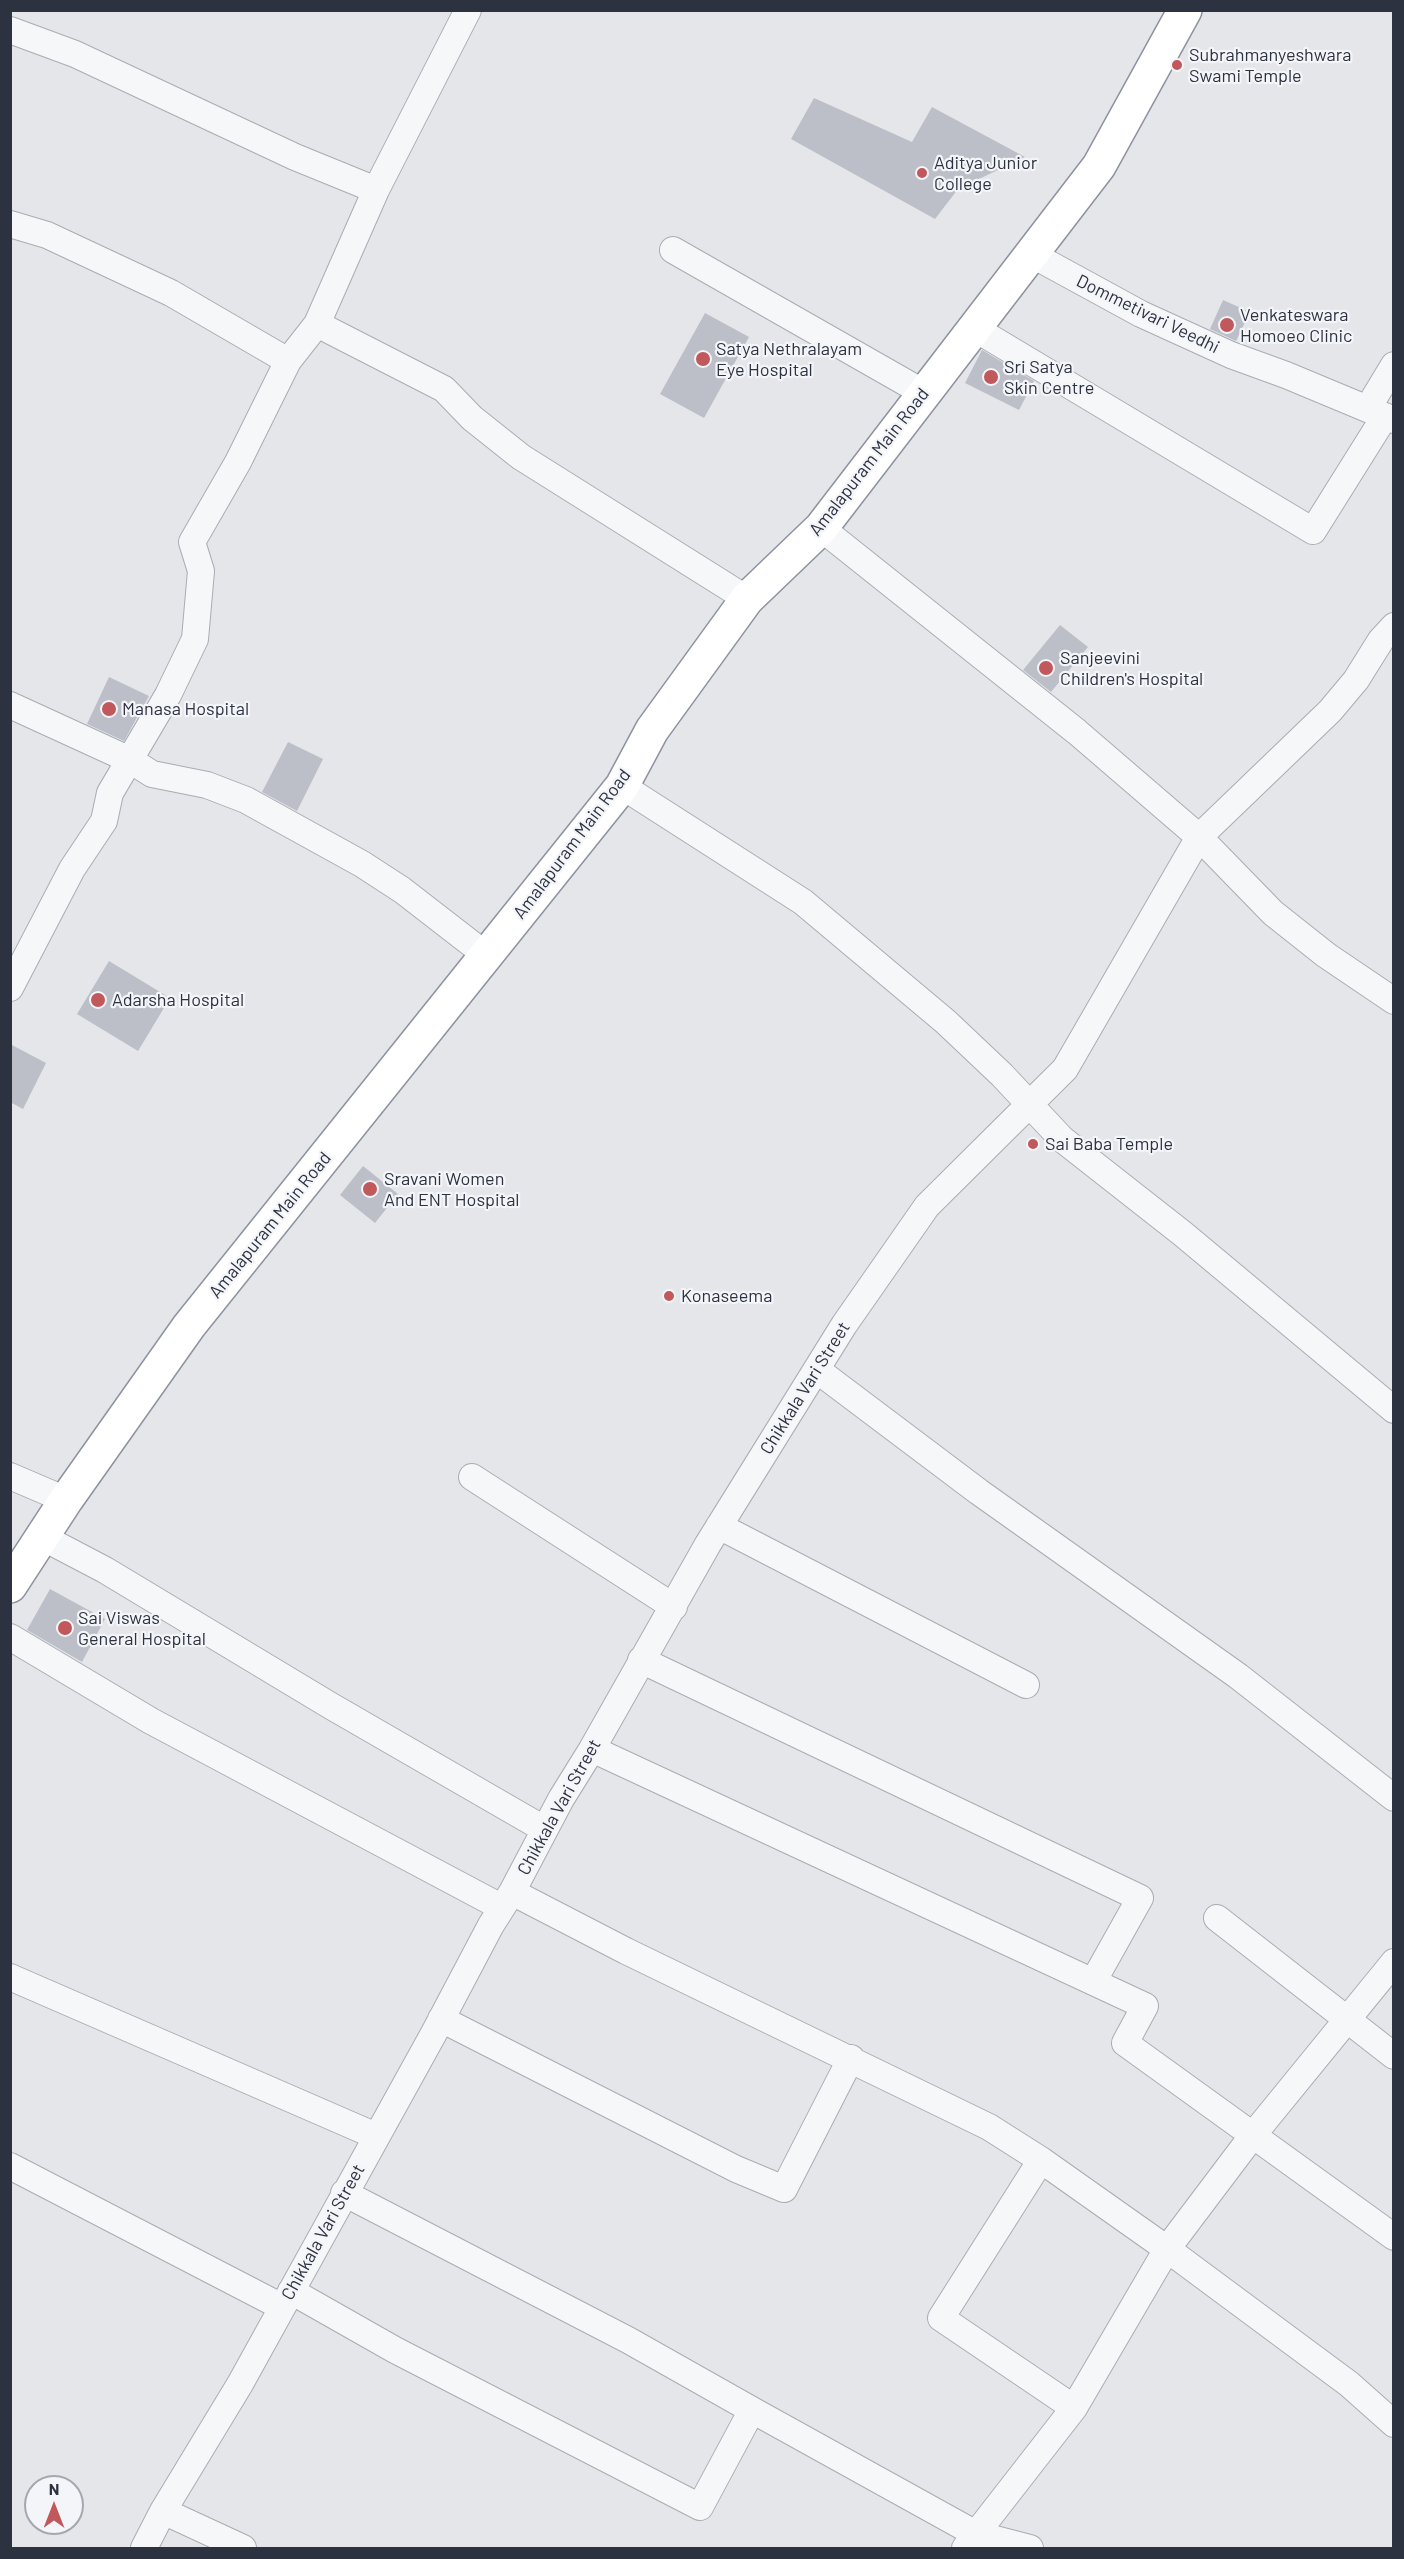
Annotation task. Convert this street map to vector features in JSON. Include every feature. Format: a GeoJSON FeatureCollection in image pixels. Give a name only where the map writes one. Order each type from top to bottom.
{"type":"FeatureCollection","features":[{"type":"Feature","properties":{"kind":"highway","name":"Amalapuram Main Road"},"geometry":{"type":"LineString","coordinates":[[10,1586],[44,1538],[66,1500],[189,1326],[621,786],[652,729],[747,599],[821,528],[1099,166],[1185,10]]}},
{"type":"Feature","properties":{"kind":"street"},"geometry":{"type":"LineString","coordinates":[[10,988],[72,869],[104,821],[110,793],[168,695],[195,639],[201,571],[192,542],[238,462],[288,361],[316,324],[376,190],[468,10]]}},
{"type":"Feature","properties":{"kind":"street"},"geometry":{"type":"LineString","coordinates":[[10,30],[75,54],[295,157],[376,190]]}},
{"type":"Feature","properties":{"kind":"street"},"geometry":{"type":"LineString","coordinates":[[10,224],[47,235],[171,293],[288,361]]}},
{"type":"Feature","properties":{"kind":"street"},"geometry":{"type":"LineString","coordinates":[[672,250],[924,393]]}},
{"type":"Feature","properties":{"kind":"street","name":"Dommetivari Veedhi"},"geometry":{"type":"LineString","coordinates":[[1031,254],[1121,303],[1232,355],[1382,414]]}},
{"type":"Feature","properties":{"kind":"street"},"geometry":{"type":"LineString","coordinates":[[316,324],[444,389],[472,418],[521,457],[747,599]]}},
{"type":"Feature","properties":{"kind":"street"},"geometry":{"type":"LineString","coordinates":[[974,328],[1313,531],[1382,414],[1394,365]]}},
{"type":"Feature","properties":{"kind":"street"},"geometry":{"type":"LineString","coordinates":[[821,528],[1077,732],[1199,837],[1273,913],[1326,955],[1394,1002]]}},
{"type":"Feature","properties":{"kind":"street","name":"Chikkala Vari Street"},"geometry":{"type":"LineString","coordinates":[[144,2548],[162,2511],[240,2384],[544,1829],[719,1526],[844,1325],[927,1206],[1065,1069],[1199,837],[1330,711],[1356,680],[1381,640],[1394,626]]}},
{"type":"Feature","properties":{"kind":"street"},"geometry":{"type":"LineString","coordinates":[[10,705],[130,760],[152,774],[207,785],[246,800],[362,864],[445,921],[486,954]]}},
{"type":"Feature","properties":{"kind":"street"},"geometry":{"type":"LineString","coordinates":[[621,786],[803,902],[946,1022],[1030,1104],[1062,1139],[1183,1234],[1394,1410]]}},
{"type":"Feature","properties":{"kind":"street"},"geometry":{"type":"LineString","coordinates":[[817,1370],[978,1492],[1238,1676],[1394,1798]]}},
{"type":"Feature","properties":{"kind":"street"},"geometry":{"type":"LineString","coordinates":[[10,1476],[66,1500]]}},
{"type":"Feature","properties":{"kind":"street"},"geometry":{"type":"LineString","coordinates":[[472,1477],[674,1607]]}},
{"type":"Feature","properties":{"kind":"street"},"geometry":{"type":"LineString","coordinates":[[719,1526],[1026,1685]]}},
{"type":"Feature","properties":{"kind":"street"},"geometry":{"type":"LineString","coordinates":[[44,1538],[105,1570],[331,1706],[544,1829]]}},
{"type":"Feature","properties":{"kind":"street"},"geometry":{"type":"LineString","coordinates":[[10,1637],[150,1721],[506,1900],[667,1971],[851,2058],[989,2127],[1041,2160],[1167,2249],[1348,2384],[1394,2424]]}},
{"type":"Feature","properties":{"kind":"street"},"geometry":{"type":"LineString","coordinates":[[641,1660],[1140,1898],[1093,1982]]}},
{"type":"Feature","properties":{"kind":"street"},"geometry":{"type":"LineString","coordinates":[[592,1749],[1145,2007],[1125,2043],[1394,2237]]}},
{"type":"Feature","properties":{"kind":"street"},"geometry":{"type":"LineString","coordinates":[[1217,1918],[1394,2056]]}},
{"type":"Feature","properties":{"kind":"street"},"geometry":{"type":"LineString","coordinates":[[971,2541],[1074,2408],[1167,2249],[1253,2135],[1394,1962]]}},
{"type":"Feature","properties":{"kind":"street"},"geometry":{"type":"LineString","coordinates":[[10,1977],[376,2136]]}},
{"type":"Feature","properties":{"kind":"street"},"geometry":{"type":"LineString","coordinates":[[441,2019],[726,2164],[784,2188],[851,2058]]}},
{"type":"Feature","properties":{"kind":"street"},"geometry":{"type":"LineString","coordinates":[[1041,2160],[940,2318],[1074,2408]]}},
{"type":"Feature","properties":{"kind":"street"},"geometry":{"type":"LineString","coordinates":[[10,2166],[394,2350],[700,2506],[752,2410]]}},
{"type":"Feature","properties":{"kind":"street"},"geometry":{"type":"LineString","coordinates":[[344,2193],[628,2340],[752,2410],[971,2541],[1030,2548]]}},
{"type":"Feature","properties":{"kind":"street"},"geometry":{"type":"LineString","coordinates":[[162,2511],[243,2548]]}},
{"type":"Feature","properties":{"kind":"building","name":"Aditya Junior College"},"geometry":{"type":"Polygon","coordinates":[[[814,98],[912,142],[932,107],[1025,157],[958,189],[935,219],[791,139],[814,98]]]}},
{"type":"Feature","properties":{"kind":"building"},"geometry":{"type":"Polygon","coordinates":[[[1223,300],[1250,312],[1236,341],[1210,329],[1223,300]]]}},
{"type":"Feature","properties":{"kind":"building"},"geometry":{"type":"Polygon","coordinates":[[[705,313],[749,337],[704,418],[660,394],[705,313]]]}},
{"type":"Feature","properties":{"kind":"building"},"geometry":{"type":"Polygon","coordinates":[[[982,350],[1034,381],[1019,410],[965,383],[982,350]]]}},
{"type":"Feature","properties":{"kind":"building"},"geometry":{"type":"Polygon","coordinates":[[[1060,625],[1088,647],[1051,692],[1023,670],[1060,625]]]}},
{"type":"Feature","properties":{"kind":"building"},"geometry":{"type":"Polygon","coordinates":[[[109,677],[149,696],[124,741],[87,724],[109,677]]]}},
{"type":"Feature","properties":{"kind":"building"},"geometry":{"type":"Polygon","coordinates":[[[288,742],[323,759],[297,811],[262,792],[288,742]]]}},
{"type":"Feature","properties":{"kind":"building"},"geometry":{"type":"Polygon","coordinates":[[[109,961],[170,998],[138,1051],[77,1014],[109,961]]]}},
{"type":"Feature","properties":{"kind":"building"},"geometry":{"type":"Polygon","coordinates":[[[10,1044],[46,1063],[23,1109],[10,1102],[10,1044]]]}},
{"type":"Feature","properties":{"kind":"building"},"geometry":{"type":"Polygon","coordinates":[[[363,1166],[398,1194],[375,1223],[340,1195],[363,1166]]]}},
{"type":"Feature","properties":{"kind":"building"},"geometry":{"type":"Polygon","coordinates":[[[50,1589],[105,1619],[82,1662],[27,1630],[50,1589]]]}},
{"type":"Feature","properties":{"kind":"place","name":"Subrahmanyeshwara Swami Temple"},"geometry":{"type":"Point","coordinates":[1177,65]}},
{"type":"Feature","properties":{"kind":"place","name":"Aditya Junior College"},"geometry":{"type":"Point","coordinates":[922,173]}},
{"type":"Feature","properties":{"kind":"place","name":"Venkateswara Homoeo Clinic"},"geometry":{"type":"Point","coordinates":[1227,325]}},
{"type":"Feature","properties":{"kind":"place","name":"Satya Nethralayam Eye Hospital"},"geometry":{"type":"Point","coordinates":[703,359]}},
{"type":"Feature","properties":{"kind":"place","name":"Sri Satya Skin Centre"},"geometry":{"type":"Point","coordinates":[991,377]}},
{"type":"Feature","properties":{"kind":"place","name":"Sanjeevini Children's Hospital"},"geometry":{"type":"Point","coordinates":[1046,668]}},
{"type":"Feature","properties":{"kind":"place","name":"Manasa Hospital"},"geometry":{"type":"Point","coordinates":[109,709]}},
{"type":"Feature","properties":{"kind":"place","name":"Adarsha Hospital"},"geometry":{"type":"Point","coordinates":[98,1000]}},
{"type":"Feature","properties":{"kind":"place","name":"Sai Baba Temple"},"geometry":{"type":"Point","coordinates":[1033,1144]}},
{"type":"Feature","properties":{"kind":"place","name":"Sravani Women And ENT Hospital"},"geometry":{"type":"Point","coordinates":[370,1189]}},
{"type":"Feature","properties":{"kind":"place","name":"Konaseema"},"geometry":{"type":"Point","coordinates":[669,1296]}},
{"type":"Feature","properties":{"kind":"place","name":"Sai Viswas General Hospital"},"geometry":{"type":"Point","coordinates":[65,1628]}}]}
